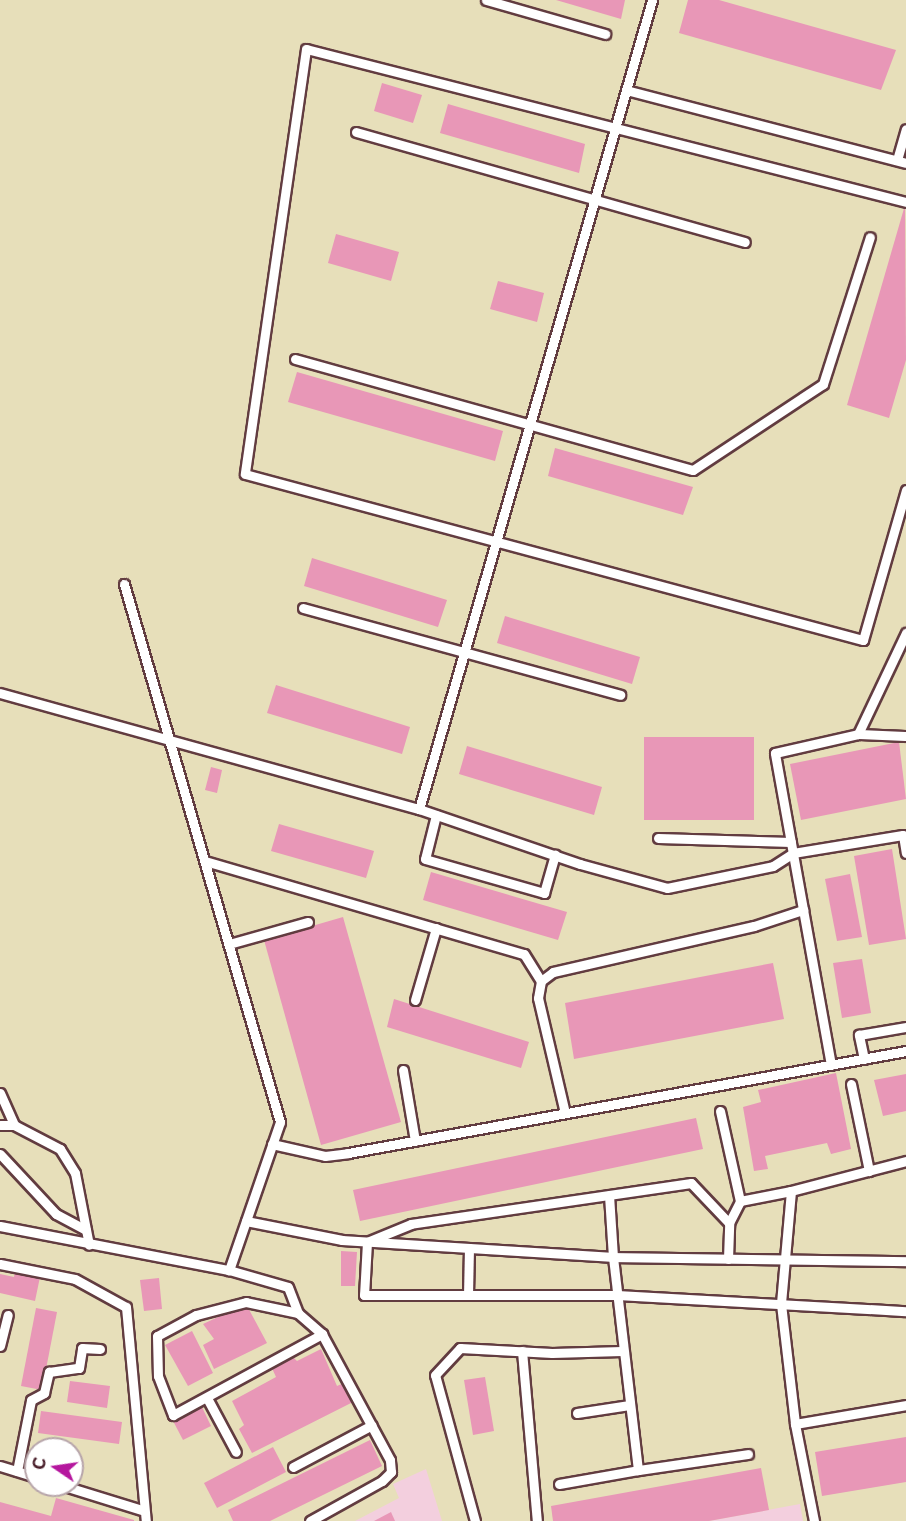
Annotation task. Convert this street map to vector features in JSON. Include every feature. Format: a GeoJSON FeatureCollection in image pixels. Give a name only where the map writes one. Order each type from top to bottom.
{"type":"FeatureCollection","features":[{"type":"Feature","properties":{"kind":"lane"},"geometry":{"type":"LineString","coordinates":[[486,0],[605,34]]}},
{"type":"Feature","properties":{"kind":"lane"},"geometry":{"type":"LineString","coordinates":[[419,809],[652,0]]}},
{"type":"Feature","properties":{"kind":"lane"},"geometry":{"type":"LineString","coordinates":[[906,202],[306,49],[245,474],[495,539],[862,640],[906,490]]}},
{"type":"Feature","properties":{"kind":"lane"},"geometry":{"type":"LineString","coordinates":[[626,90],[902,161],[906,129]]}},
{"type":"Feature","properties":{"kind":"lane"},"geometry":{"type":"LineString","coordinates":[[356,132],[745,242]]}},
{"type":"Feature","properties":{"kind":"lane"},"geometry":{"type":"LineString","coordinates":[[295,359],[529,427],[693,470],[823,384],[870,237]]}},
{"type":"Feature","properties":{"kind":"lane"},"geometry":{"type":"LineString","coordinates":[[124,584],[280,1122],[229,1270]]}},
{"type":"Feature","properties":{"kind":"lane"},"geometry":{"type":"LineString","coordinates":[[303,608],[620,695]]}},
{"type":"Feature","properties":{"kind":"lane"},"geometry":{"type":"LineString","coordinates":[[858,734],[906,633]]}},
{"type":"Feature","properties":{"kind":"lane"},"geometry":{"type":"LineString","coordinates":[[0,693],[419,809],[555,855],[667,888],[773,867],[793,853],[903,836],[906,853]]}},
{"type":"Feature","properties":{"kind":"lane"},"geometry":{"type":"LineString","coordinates":[[831,1065],[775,753],[858,734],[906,736]]}},
{"type":"Feature","properties":{"kind":"lane"},"geometry":{"type":"LineString","coordinates":[[436,815],[424,859],[544,893],[555,855]]}},
{"type":"Feature","properties":{"kind":"lane"},"geometry":{"type":"LineString","coordinates":[[658,838],[791,842]]}},
{"type":"Feature","properties":{"kind":"lane"},"geometry":{"type":"LineString","coordinates":[[204,861],[524,954],[541,981]]}},
{"type":"Feature","properties":{"kind":"lane"},"geometry":{"type":"LineString","coordinates":[[565,1113],[538,998],[541,981],[552,972],[803,910]]}},
{"type":"Feature","properties":{"kind":"lane"},"geometry":{"type":"LineString","coordinates":[[229,944],[308,922]]}},
{"type":"Feature","properties":{"kind":"lane"},"geometry":{"type":"LineString","coordinates":[[415,1000],[436,928]]}},
{"type":"Feature","properties":{"kind":"lane"},"geometry":{"type":"LineString","coordinates":[[864,1059],[859,1035],[906,1027]]}},
{"type":"Feature","properties":{"kind":"lane"},"geometry":{"type":"LineString","coordinates":[[272,1144],[325,1156],[906,1051]]}},
{"type":"Feature","properties":{"kind":"lane"},"geometry":{"type":"LineString","coordinates":[[403,1070],[415,1141]]}},
{"type":"Feature","properties":{"kind":"lane"},"geometry":{"type":"LineString","coordinates":[[852,1084],[869,1171]]}},
{"type":"Feature","properties":{"kind":"lane"},"geometry":{"type":"LineString","coordinates":[[0,1093],[14,1125]]}},
{"type":"Feature","properties":{"kind":"lane"},"geometry":{"type":"LineString","coordinates":[[720,1111],[740,1201],[729,1223],[728,1259]]}},
{"type":"Feature","properties":{"kind":"lane"},"geometry":{"type":"LineString","coordinates":[[0,1125],[14,1125],[60,1149],[75,1173],[89,1245]]}},
{"type":"Feature","properties":{"kind":"lane"},"geometry":{"type":"LineString","coordinates":[[0,1154],[56,1214],[86,1230]]}},
{"type":"Feature","properties":{"kind":"lane"},"geometry":{"type":"LineString","coordinates":[[740,1201],[791,1191],[906,1161]]}},
{"type":"Feature","properties":{"kind":"lane"},"geometry":{"type":"LineString","coordinates":[[367,1242],[411,1224],[692,1183],[729,1223]]}},
{"type":"Feature","properties":{"kind":"lane"},"geometry":{"type":"LineString","coordinates":[[791,1191],[783,1259],[781,1304],[795,1424],[814,1521]]}},
{"type":"Feature","properties":{"kind":"lane"},"geometry":{"type":"LineString","coordinates":[[609,1195],[622,1351],[638,1470]]}},
{"type":"Feature","properties":{"kind":"lane"},"geometry":{"type":"LineString","coordinates":[[246,1221],[367,1242],[613,1257],[906,1261]]}},
{"type":"Feature","properties":{"kind":"lane"},"geometry":{"type":"LineString","coordinates":[[0,1226],[89,1245],[229,1270],[288,1287],[298,1313],[322,1334],[390,1460],[391,1472],[382,1481],[310,1521]]}},
{"type":"Feature","properties":{"kind":"lane"},"geometry":{"type":"LineString","coordinates":[[367,1242],[364,1295],[617,1295],[906,1311]]}},
{"type":"Feature","properties":{"kind":"lane"},"geometry":{"type":"LineString","coordinates":[[468,1295],[469,1248]]}},
{"type":"Feature","properties":{"kind":"lane"},"geometry":{"type":"LineString","coordinates":[[0,1264],[75,1279],[126,1307],[142,1510],[146,1521]]}},
{"type":"Feature","properties":{"kind":"lane"},"geometry":{"type":"LineString","coordinates":[[298,1313],[246,1302],[196,1315],[157,1336],[158,1376],[173,1415],[322,1334]]}},
{"type":"Feature","properties":{"kind":"lane"},"geometry":{"type":"LineString","coordinates":[[0,1346],[8,1315]]}},
{"type":"Feature","properties":{"kind":"lane"},"geometry":{"type":"LineString","coordinates":[[17,1471],[31,1400],[44,1393],[49,1372],[79,1368],[82,1348],[100,1349]]}},
{"type":"Feature","properties":{"kind":"lane"},"geometry":{"type":"LineString","coordinates":[[475,1521],[435,1375],[460,1348],[522,1351],[622,1351]]}},
{"type":"Feature","properties":{"kind":"lane"},"geometry":{"type":"LineString","coordinates":[[522,1351],[537,1521]]}},
{"type":"Feature","properties":{"kind":"lane"},"geometry":{"type":"LineString","coordinates":[[207,1398],[236,1452]]}},
{"type":"Feature","properties":{"kind":"lane"},"geometry":{"type":"LineString","coordinates":[[577,1413],[629,1405]]}},
{"type":"Feature","properties":{"kind":"lane"},"geometry":{"type":"LineString","coordinates":[[795,1424],[906,1405]]}},
{"type":"Feature","properties":{"kind":"lane"},"geometry":{"type":"LineString","coordinates":[[293,1467],[372,1425]]}},
{"type":"Feature","properties":{"kind":"lane"},"geometry":{"type":"LineString","coordinates":[[560,1484],[748,1454]]}},
{"type":"Feature","properties":{"kind":"lane"},"geometry":{"type":"LineString","coordinates":[[0,1466],[24,1473]]}},
{"type":"Feature","properties":{"kind":"lane"},"geometry":{"type":"LineString","coordinates":[[84,1492],[142,1510]]}},
{"type":"Feature","properties":{"kind":"shaded area"},"geometry":{"type":"Polygon","coordinates":[[[426,1469],[442,1521],[355,1521],[399,1498],[393,1484],[426,1469]]]}},
{"type":"Feature","properties":{"kind":"shaded area"},"geometry":{"type":"Polygon","coordinates":[[[800,1504],[803,1521],[709,1521],[800,1504]]]}},
{"type":"Feature","properties":{"kind":"building"},"geometry":{"type":"Polygon","coordinates":[[[556,0],[625,0],[621,19],[556,0]]]}},
{"type":"Feature","properties":{"kind":"building"},"geometry":{"type":"Polygon","coordinates":[[[688,0],[719,0],[896,50],[881,90],[679,33],[688,0]]]}},
{"type":"Feature","properties":{"kind":"building"},"geometry":{"type":"Polygon","coordinates":[[[382,83],[422,95],[413,123],[374,111],[382,83]]]}},
{"type":"Feature","properties":{"kind":"building"},"geometry":{"type":"Polygon","coordinates":[[[448,104],[585,144],[579,173],[440,133],[448,104]]]}},
{"type":"Feature","properties":{"kind":"building"},"geometry":{"type":"Polygon","coordinates":[[[905,205],[906,360],[889,418],[847,405],[905,205]]]}},
{"type":"Feature","properties":{"kind":"building"},"geometry":{"type":"Polygon","coordinates":[[[336,234],[399,252],[391,281],[328,263],[336,234]]]}},
{"type":"Feature","properties":{"kind":"building"},"geometry":{"type":"Polygon","coordinates":[[[498,281],[544,293],[537,322],[490,309],[498,281]]]}},
{"type":"Feature","properties":{"kind":"building"},"geometry":{"type":"Polygon","coordinates":[[[297,372],[503,431],[495,461],[288,402],[297,372]]]}},
{"type":"Feature","properties":{"kind":"building"},"geometry":{"type":"Polygon","coordinates":[[[555,448],[693,487],[683,515],[548,476],[555,448]]]}},
{"type":"Feature","properties":{"kind":"building"},"geometry":{"type":"Polygon","coordinates":[[[312,558],[447,600],[438,627],[304,586],[312,558]]]}},
{"type":"Feature","properties":{"kind":"building"},"geometry":{"type":"Polygon","coordinates":[[[505,616],[640,657],[632,684],[497,643],[505,616]]]}},
{"type":"Feature","properties":{"kind":"building"},"geometry":{"type":"Polygon","coordinates":[[[276,685],[410,727],[402,754],[267,713],[276,685]]]}},
{"type":"Feature","properties":{"kind":"building"},"geometry":{"type":"Polygon","coordinates":[[[644,737],[754,737],[754,820],[644,820],[644,737]]]}},
{"type":"Feature","properties":{"kind":"building"},"geometry":{"type":"Polygon","coordinates":[[[899,742],[906,799],[801,820],[790,764],[899,742]]]}},
{"type":"Feature","properties":{"kind":"building"},"geometry":{"type":"Polygon","coordinates":[[[467,746],[602,787],[594,815],[459,774],[467,746]]]}},
{"type":"Feature","properties":{"kind":"building"},"geometry":{"type":"Polygon","coordinates":[[[211,767],[222,770],[217,793],[205,790],[211,767]]]}},
{"type":"Feature","properties":{"kind":"building"},"geometry":{"type":"Polygon","coordinates":[[[279,824],[374,851],[366,878],[271,851],[279,824]]]}},
{"type":"Feature","properties":{"kind":"building"},"geometry":{"type":"Polygon","coordinates":[[[892,849],[906,939],[869,945],[854,856],[892,849]]]}},
{"type":"Feature","properties":{"kind":"building"},"geometry":{"type":"Polygon","coordinates":[[[431,872],[567,912],[558,940],[423,900],[431,872]]]}},
{"type":"Feature","properties":{"kind":"building"},"geometry":{"type":"Polygon","coordinates":[[[850,874],[862,937],[837,941],[825,879],[850,874]]]}},
{"type":"Feature","properties":{"kind":"building"},"geometry":{"type":"Polygon","coordinates":[[[343,917],[401,1122],[321,1145],[264,940],[343,917]]]}},
{"type":"Feature","properties":{"kind":"building"},"geometry":{"type":"Polygon","coordinates":[[[862,959],[871,1013],[842,1018],[833,963],[862,959]]]}},
{"type":"Feature","properties":{"kind":"building"},"geometry":{"type":"Polygon","coordinates":[[[773,963],[784,1019],[574,1059],[565,1003],[773,963]]]}},
{"type":"Feature","properties":{"kind":"building"},"geometry":{"type":"Polygon","coordinates":[[[394,999],[529,1042],[521,1068],[387,1027],[394,999]]]}},
{"type":"Feature","properties":{"kind":"building"},"geometry":{"type":"Polygon","coordinates":[[[836,1073],[851,1149],[831,1154],[827,1143],[765,1156],[768,1169],[754,1171],[743,1107],[761,1102],[758,1090],[836,1073]]]}},
{"type":"Feature","properties":{"kind":"building"},"geometry":{"type":"Polygon","coordinates":[[[906,1074],[906,1111],[883,1116],[874,1080],[906,1074]]]}},
{"type":"Feature","properties":{"kind":"building"},"geometry":{"type":"Polygon","coordinates":[[[696,1118],[703,1149],[360,1221],[353,1190],[696,1118]]]}},
{"type":"Feature","properties":{"kind":"building"},"geometry":{"type":"Polygon","coordinates":[[[341,1251],[357,1252],[355,1286],[341,1286],[341,1251]]]}},
{"type":"Feature","properties":{"kind":"building"},"geometry":{"type":"Polygon","coordinates":[[[15,1271],[40,1277],[35,1301],[0,1293],[0,1274],[14,1277],[15,1271]]]}},
{"type":"Feature","properties":{"kind":"building"},"geometry":{"type":"Polygon","coordinates":[[[159,1278],[162,1309],[144,1311],[140,1280],[159,1278]]]}},
{"type":"Feature","properties":{"kind":"building"},"geometry":{"type":"Polygon","coordinates":[[[246,1304],[267,1343],[214,1369],[203,1345],[214,1339],[203,1324],[246,1304]]]}},
{"type":"Feature","properties":{"kind":"building"},"geometry":{"type":"Polygon","coordinates":[[[36,1308],[57,1312],[42,1390],[21,1386],[36,1308]]]}},
{"type":"Feature","properties":{"kind":"building"},"geometry":{"type":"Polygon","coordinates":[[[192,1331],[213,1373],[188,1386],[165,1345],[192,1331]]]}},
{"type":"Feature","properties":{"kind":"building"},"geometry":{"type":"Polygon","coordinates":[[[321,1349],[337,1386],[346,1382],[355,1401],[252,1453],[239,1429],[244,1425],[232,1401],[276,1377],[271,1366],[292,1356],[297,1361],[321,1349]]]}},
{"type":"Feature","properties":{"kind":"building"},"geometry":{"type":"Polygon","coordinates":[[[485,1377],[494,1431],[473,1435],[464,1380],[485,1377]]]}},
{"type":"Feature","properties":{"kind":"building"},"geometry":{"type":"Polygon","coordinates":[[[70,1381],[110,1386],[107,1408],[67,1402],[70,1381]]]}},
{"type":"Feature","properties":{"kind":"building"},"geometry":{"type":"Polygon","coordinates":[[[201,1405],[211,1426],[183,1440],[172,1419],[201,1405]]]}},
{"type":"Feature","properties":{"kind":"building"},"geometry":{"type":"Polygon","coordinates":[[[41,1411],[122,1422],[119,1444],[84,1439],[84,1437],[38,1433],[41,1411]]]}},
{"type":"Feature","properties":{"kind":"building"},"geometry":{"type":"Polygon","coordinates":[[[906,1437],[906,1482],[822,1496],[815,1452],[906,1437]]]}},
{"type":"Feature","properties":{"kind":"building"},"geometry":{"type":"Polygon","coordinates":[[[370,1440],[382,1466],[270,1521],[233,1521],[228,1510],[370,1440]]]}},
{"type":"Feature","properties":{"kind":"building"},"geometry":{"type":"Polygon","coordinates":[[[273,1447],[286,1472],[217,1508],[204,1483],[273,1447]]]}},
{"type":"Feature","properties":{"kind":"building"},"geometry":{"type":"Polygon","coordinates":[[[761,1468],[769,1510],[709,1521],[553,1521],[551,1506],[761,1468]]]}},
{"type":"Feature","properties":{"kind":"building"},"geometry":{"type":"Polygon","coordinates":[[[56,1498],[134,1521],[0,1521],[0,1502],[51,1516],[56,1498]]]}},
{"type":"Feature","properties":{"kind":"building"},"geometry":{"type":"Polygon","coordinates":[[[391,1512],[395,1521],[374,1521],[391,1512]]]}}]}
